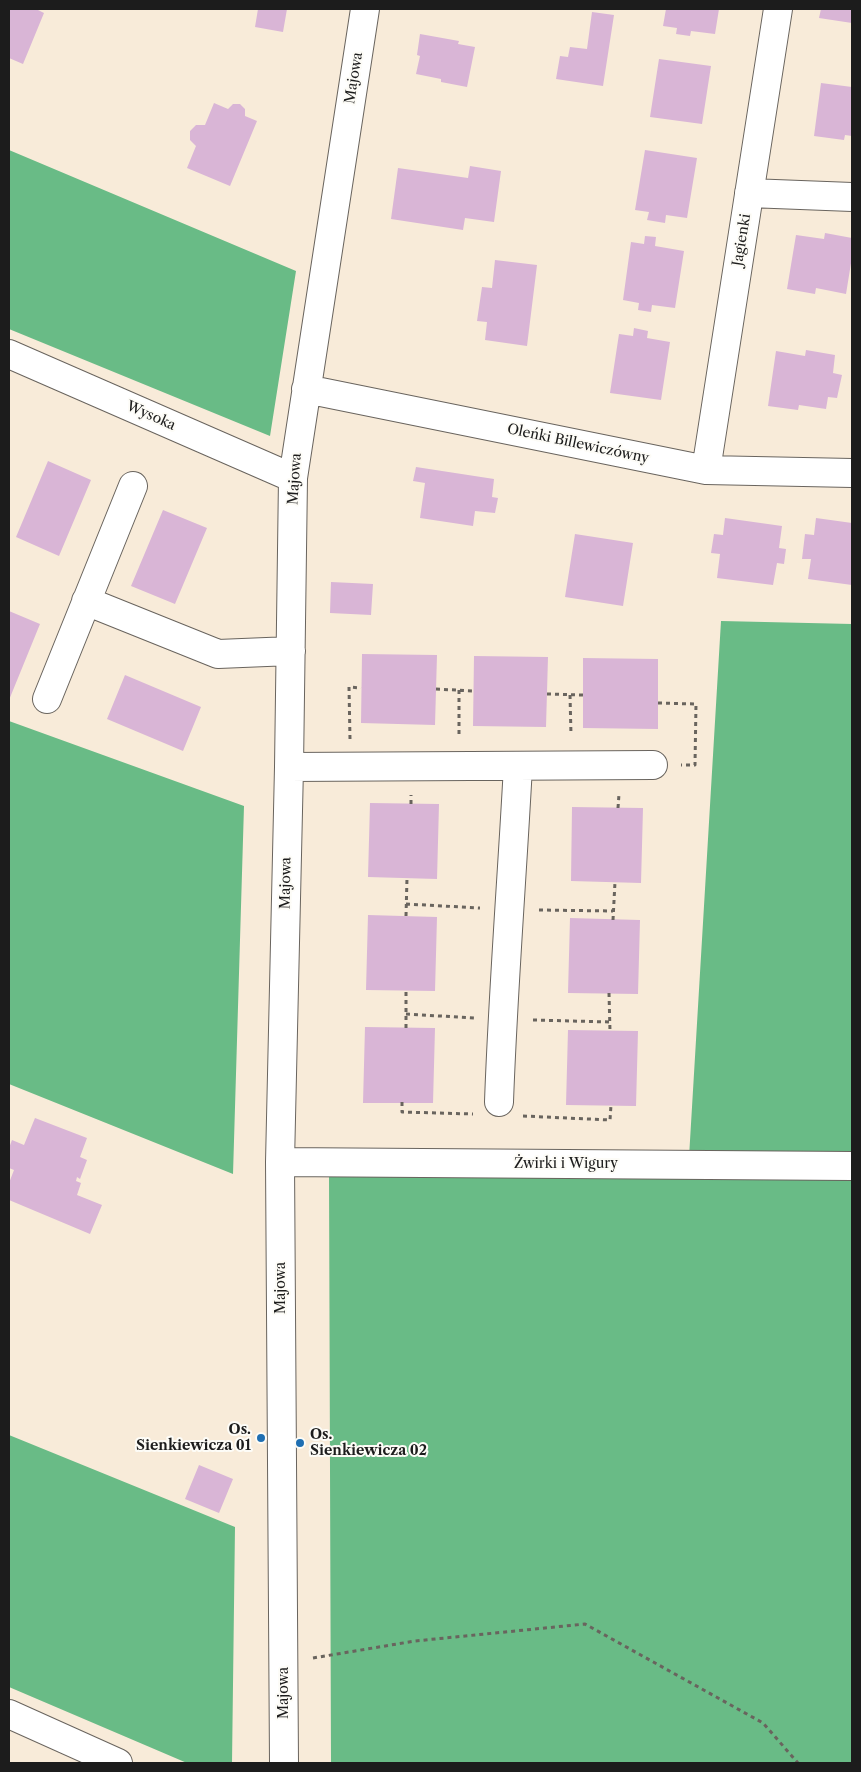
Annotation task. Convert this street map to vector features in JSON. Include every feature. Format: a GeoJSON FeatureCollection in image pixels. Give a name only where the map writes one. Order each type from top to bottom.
{"type":"FeatureCollection","features":[{"type":"Feature","properties":{"kind":"street","name":"Majowa"},"geometry":{"type":"LineString","coordinates":[[284,1763],[280,1162],[293,478],[365,9]]}},
{"type":"Feature","properties":{"kind":"street","name":"Jagienki"},"geometry":{"type":"LineString","coordinates":[[706,470],[778,9]]}},
{"type":"Feature","properties":{"kind":"street"},"geometry":{"type":"LineString","coordinates":[[749,193],[852,197]]}},
{"type":"Feature","properties":{"kind":"street","name":"Wysoka"},"geometry":{"type":"LineString","coordinates":[[9,354],[293,478]]}},
{"type":"Feature","properties":{"kind":"street","name":"Oleńki Billewiczówny"},"geometry":{"type":"LineString","coordinates":[[306,388],[706,470],[852,473]]}},
{"type":"Feature","properties":{"kind":"street"},"geometry":{"type":"LineString","coordinates":[[47,699],[133,486]]}},
{"type":"Feature","properties":{"kind":"street"},"geometry":{"type":"LineString","coordinates":[[86,601],[218,654],[291,651]]}},
{"type":"Feature","properties":{"kind":"street"},"geometry":{"type":"LineString","coordinates":[[289,767],[653,765]]}},
{"type":"Feature","properties":{"kind":"street"},"geometry":{"type":"LineString","coordinates":[[499,1108],[502,1020],[511,909],[518,766]]}},
{"type":"Feature","properties":{"kind":"street","name":"Żwirki i Wigury"},"geometry":{"type":"LineString","coordinates":[[280,1162],[852,1166]]}},
{"type":"Feature","properties":{"kind":"street"},"geometry":{"type":"LineString","coordinates":[[9,1714],[118,1763]]}},
{"type":"Feature","properties":{"kind":"path"},"geometry":{"type":"LineString","coordinates":[[350,767],[349,687],[362,688]]}},
{"type":"Feature","properties":{"kind":"path"},"geometry":{"type":"LineString","coordinates":[[436,690],[473,691]]}},
{"type":"Feature","properties":{"kind":"path"},"geometry":{"type":"LineString","coordinates":[[458,690],[459,766]]}},
{"type":"Feature","properties":{"kind":"path"},"geometry":{"type":"LineString","coordinates":[[547,694],[583,695]]}},
{"type":"Feature","properties":{"kind":"path"},"geometry":{"type":"LineString","coordinates":[[570,695],[573,766]]}},
{"type":"Feature","properties":{"kind":"path"},"geometry":{"type":"LineString","coordinates":[[653,765],[695,765],[696,704],[658,704]]}},
{"type":"Feature","properties":{"kind":"path"},"geometry":{"type":"LineString","coordinates":[[406,916],[407,878]]}},
{"type":"Feature","properties":{"kind":"path"},"geometry":{"type":"LineString","coordinates":[[613,920],[615,882]]}},
{"type":"Feature","properties":{"kind":"path"},"geometry":{"type":"LineString","coordinates":[[406,991],[406,1028]]}},
{"type":"Feature","properties":{"kind":"path"},"geometry":{"type":"LineString","coordinates":[[609,994],[610,1031]]}},
{"type":"Feature","properties":{"kind":"path"},"geometry":{"type":"LineString","coordinates":[[402,1102],[402,1112],[499,1108],[610,1120],[611,1105]]}},
{"type":"Feature","properties":{"kind":"path"},"geometry":{"type":"LineString","coordinates":[[283,1664],[415,1641],[585,1624],[763,1722],[798,1763]]}},
{"type":"Feature","properties":{"kind":"green space"},"geometry":{"type":"Polygon","coordinates":[[[9,150],[296,271],[270,436],[9,329],[9,150]]]}},
{"type":"Feature","properties":{"kind":"green space"},"geometry":{"type":"Polygon","coordinates":[[[721,621],[852,624],[852,1763],[331,1763],[329,1174],[688,1174],[721,621]]]}},
{"type":"Feature","properties":{"kind":"green space"},"geometry":{"type":"Polygon","coordinates":[[[9,721],[244,806],[233,1174],[9,1084],[9,721]]]}},
{"type":"Feature","properties":{"kind":"green space"},"geometry":{"type":"Polygon","coordinates":[[[9,1435],[235,1527],[232,1763],[187,1763],[9,1687],[9,1435]]]}},
{"type":"Feature","properties":{"kind":"building"},"geometry":{"type":"Polygon","coordinates":[[[9,9],[36,9],[44,13],[23,64],[9,58],[9,9]]]}},
{"type":"Feature","properties":{"kind":"building"},"geometry":{"type":"Polygon","coordinates":[[[258,9],[287,9],[283,32],[255,27],[258,9]]]}},
{"type":"Feature","properties":{"kind":"building"},"geometry":{"type":"Polygon","coordinates":[[[666,9],[719,9],[715,34],[691,31],[690,36],[676,34],[677,28],[663,26],[666,9]]]}},
{"type":"Feature","properties":{"kind":"building"},"geometry":{"type":"Polygon","coordinates":[[[821,9],[852,9],[852,23],[819,18],[821,9]]]}},
{"type":"Feature","properties":{"kind":"building"},"geometry":{"type":"Polygon","coordinates":[[[592,12],[614,15],[603,86],[556,79],[560,56],[568,57],[570,47],[587,49],[592,12]]]}},
{"type":"Feature","properties":{"kind":"building"},"geometry":{"type":"Polygon","coordinates":[[[420,34],[459,41],[458,44],[475,47],[467,87],[441,82],[441,79],[416,74],[420,56],[417,55],[420,34]]]}},
{"type":"Feature","properties":{"kind":"building"},"geometry":{"type":"Polygon","coordinates":[[[659,59],[711,66],[702,124],[650,117],[659,59]]]}},
{"type":"Feature","properties":{"kind":"building"},"geometry":{"type":"Polygon","coordinates":[[[821,83],[852,87],[852,136],[845,135],[844,140],[814,136],[821,83]]]}},
{"type":"Feature","properties":{"kind":"building"},"geometry":{"type":"Polygon","coordinates":[[[214,103],[228,109],[233,104],[240,104],[245,109],[245,116],[257,121],[230,186],[187,168],[196,146],[190,140],[190,131],[196,125],[205,125],[214,103]]]}},
{"type":"Feature","properties":{"kind":"building"},"geometry":{"type":"Polygon","coordinates":[[[645,150],[697,158],[687,218],[666,215],[665,223],[647,220],[649,212],[635,210],[645,150]]]}},
{"type":"Feature","properties":{"kind":"building"},"geometry":{"type":"Polygon","coordinates":[[[470,166],[501,171],[494,222],[465,218],[463,230],[391,219],[398,168],[468,178],[470,166]]]}},
{"type":"Feature","properties":{"kind":"building"},"geometry":{"type":"Polygon","coordinates":[[[825,233],[852,238],[852,257],[846,294],[816,288],[815,294],[787,289],[796,235],[824,239],[825,233]]]}},
{"type":"Feature","properties":{"kind":"building"},"geometry":{"type":"Polygon","coordinates":[[[645,236],[656,237],[655,246],[684,251],[675,308],[652,305],[651,312],[638,310],[639,303],[623,300],[631,242],[644,244],[645,236]]]}},
{"type":"Feature","properties":{"kind":"building"},"geometry":{"type":"Polygon","coordinates":[[[495,260],[537,265],[527,346],[485,340],[487,322],[477,321],[482,287],[492,288],[495,260]]]}},
{"type":"Feature","properties":{"kind":"building"},"geometry":{"type":"Polygon","coordinates":[[[634,328],[648,331],[647,338],[670,342],[661,400],[610,393],[619,334],[633,336],[634,328]]]}},
{"type":"Feature","properties":{"kind":"building"},"geometry":{"type":"Polygon","coordinates":[[[806,350],[835,355],[833,373],[842,375],[837,398],[828,397],[826,409],[799,405],[798,410],[768,406],[776,351],[805,356],[806,350]]]}},
{"type":"Feature","properties":{"kind":"building"},"geometry":{"type":"Polygon","coordinates":[[[48,461],[91,480],[59,556],[16,537],[48,461]]]}},
{"type":"Feature","properties":{"kind":"building"},"geometry":{"type":"Polygon","coordinates":[[[416,467],[494,479],[492,497],[498,498],[495,513],[475,511],[473,526],[420,518],[425,483],[413,481],[416,467]]]}},
{"type":"Feature","properties":{"kind":"building"},"geometry":{"type":"Polygon","coordinates":[[[163,510],[207,528],[175,604],[131,586],[163,510]]]}},
{"type":"Feature","properties":{"kind":"building"},"geometry":{"type":"Polygon","coordinates":[[[725,518],[782,526],[779,548],[786,549],[784,564],[777,563],[773,585],[717,578],[720,554],[711,553],[714,534],[723,535],[725,518]]]}},
{"type":"Feature","properties":{"kind":"building"},"geometry":{"type":"Polygon","coordinates":[[[816,518],[852,523],[852,585],[808,579],[811,559],[802,559],[805,534],[814,535],[816,518]]]}},
{"type":"Feature","properties":{"kind":"building"},"geometry":{"type":"Polygon","coordinates":[[[575,534],[633,543],[623,606],[565,597],[575,534]]]}},
{"type":"Feature","properties":{"kind":"building"},"geometry":{"type":"Polygon","coordinates":[[[331,582],[373,584],[371,615],[330,613],[331,582]]]}},
{"type":"Feature","properties":{"kind":"building"},"geometry":{"type":"Polygon","coordinates":[[[9,611],[40,624],[9,700],[9,611]]]}},
{"type":"Feature","properties":{"kind":"building"},"geometry":{"type":"Polygon","coordinates":[[[362,654],[437,655],[435,725],[361,723],[362,654]]]}},
{"type":"Feature","properties":{"kind":"building"},"geometry":{"type":"Polygon","coordinates":[[[474,656],[548,657],[546,727],[473,726],[474,656]]]}},
{"type":"Feature","properties":{"kind":"building"},"geometry":{"type":"Polygon","coordinates":[[[583,658],[658,659],[658,729],[583,728],[583,658]]]}},
{"type":"Feature","properties":{"kind":"building"},"geometry":{"type":"Polygon","coordinates":[[[125,675],[201,707],[183,751],[107,719],[125,675]]]}},
{"type":"Feature","properties":{"kind":"building"},"geometry":{"type":"Polygon","coordinates":[[[370,803],[439,804],[437,879],[368,877],[370,803]]]}},
{"type":"Feature","properties":{"kind":"building"},"geometry":{"type":"Polygon","coordinates":[[[572,807],[643,808],[641,883],[571,881],[572,807]]]}},
{"type":"Feature","properties":{"kind":"building"},"geometry":{"type":"Polygon","coordinates":[[[368,915],[437,917],[435,991],[366,990],[368,915]]]}},
{"type":"Feature","properties":{"kind":"building"},"geometry":{"type":"Polygon","coordinates":[[[570,918],[640,920],[638,994],[568,993],[570,918]]]}},
{"type":"Feature","properties":{"kind":"building"},"geometry":{"type":"Polygon","coordinates":[[[365,1027],[435,1028],[433,1103],[363,1103],[365,1027]]]}},
{"type":"Feature","properties":{"kind":"building"},"geometry":{"type":"Polygon","coordinates":[[[568,1030],[638,1031],[636,1106],[566,1105],[568,1030]]]}},
{"type":"Feature","properties":{"kind":"building"},"geometry":{"type":"Polygon","coordinates":[[[35,1118],[87,1138],[80,1157],[87,1160],[80,1179],[77,1177],[76,1181],[81,1183],[77,1195],[102,1205],[90,1234],[9,1200],[9,1183],[14,1170],[9,1168],[9,1148],[12,1140],[24,1145],[35,1118]]]}},
{"type":"Feature","properties":{"kind":"building"},"geometry":{"type":"Polygon","coordinates":[[[199,1465],[233,1479],[219,1513],[185,1499],[199,1465]]]}},
{"type":"Feature","properties":{"kind":"place","name":"Os. Sienkiewicza 01"},"geometry":{"type":"Point","coordinates":[261,1438]}},
{"type":"Feature","properties":{"kind":"place","name":"Os. Sienkiewicza 02"},"geometry":{"type":"Point","coordinates":[300,1443]}}]}
